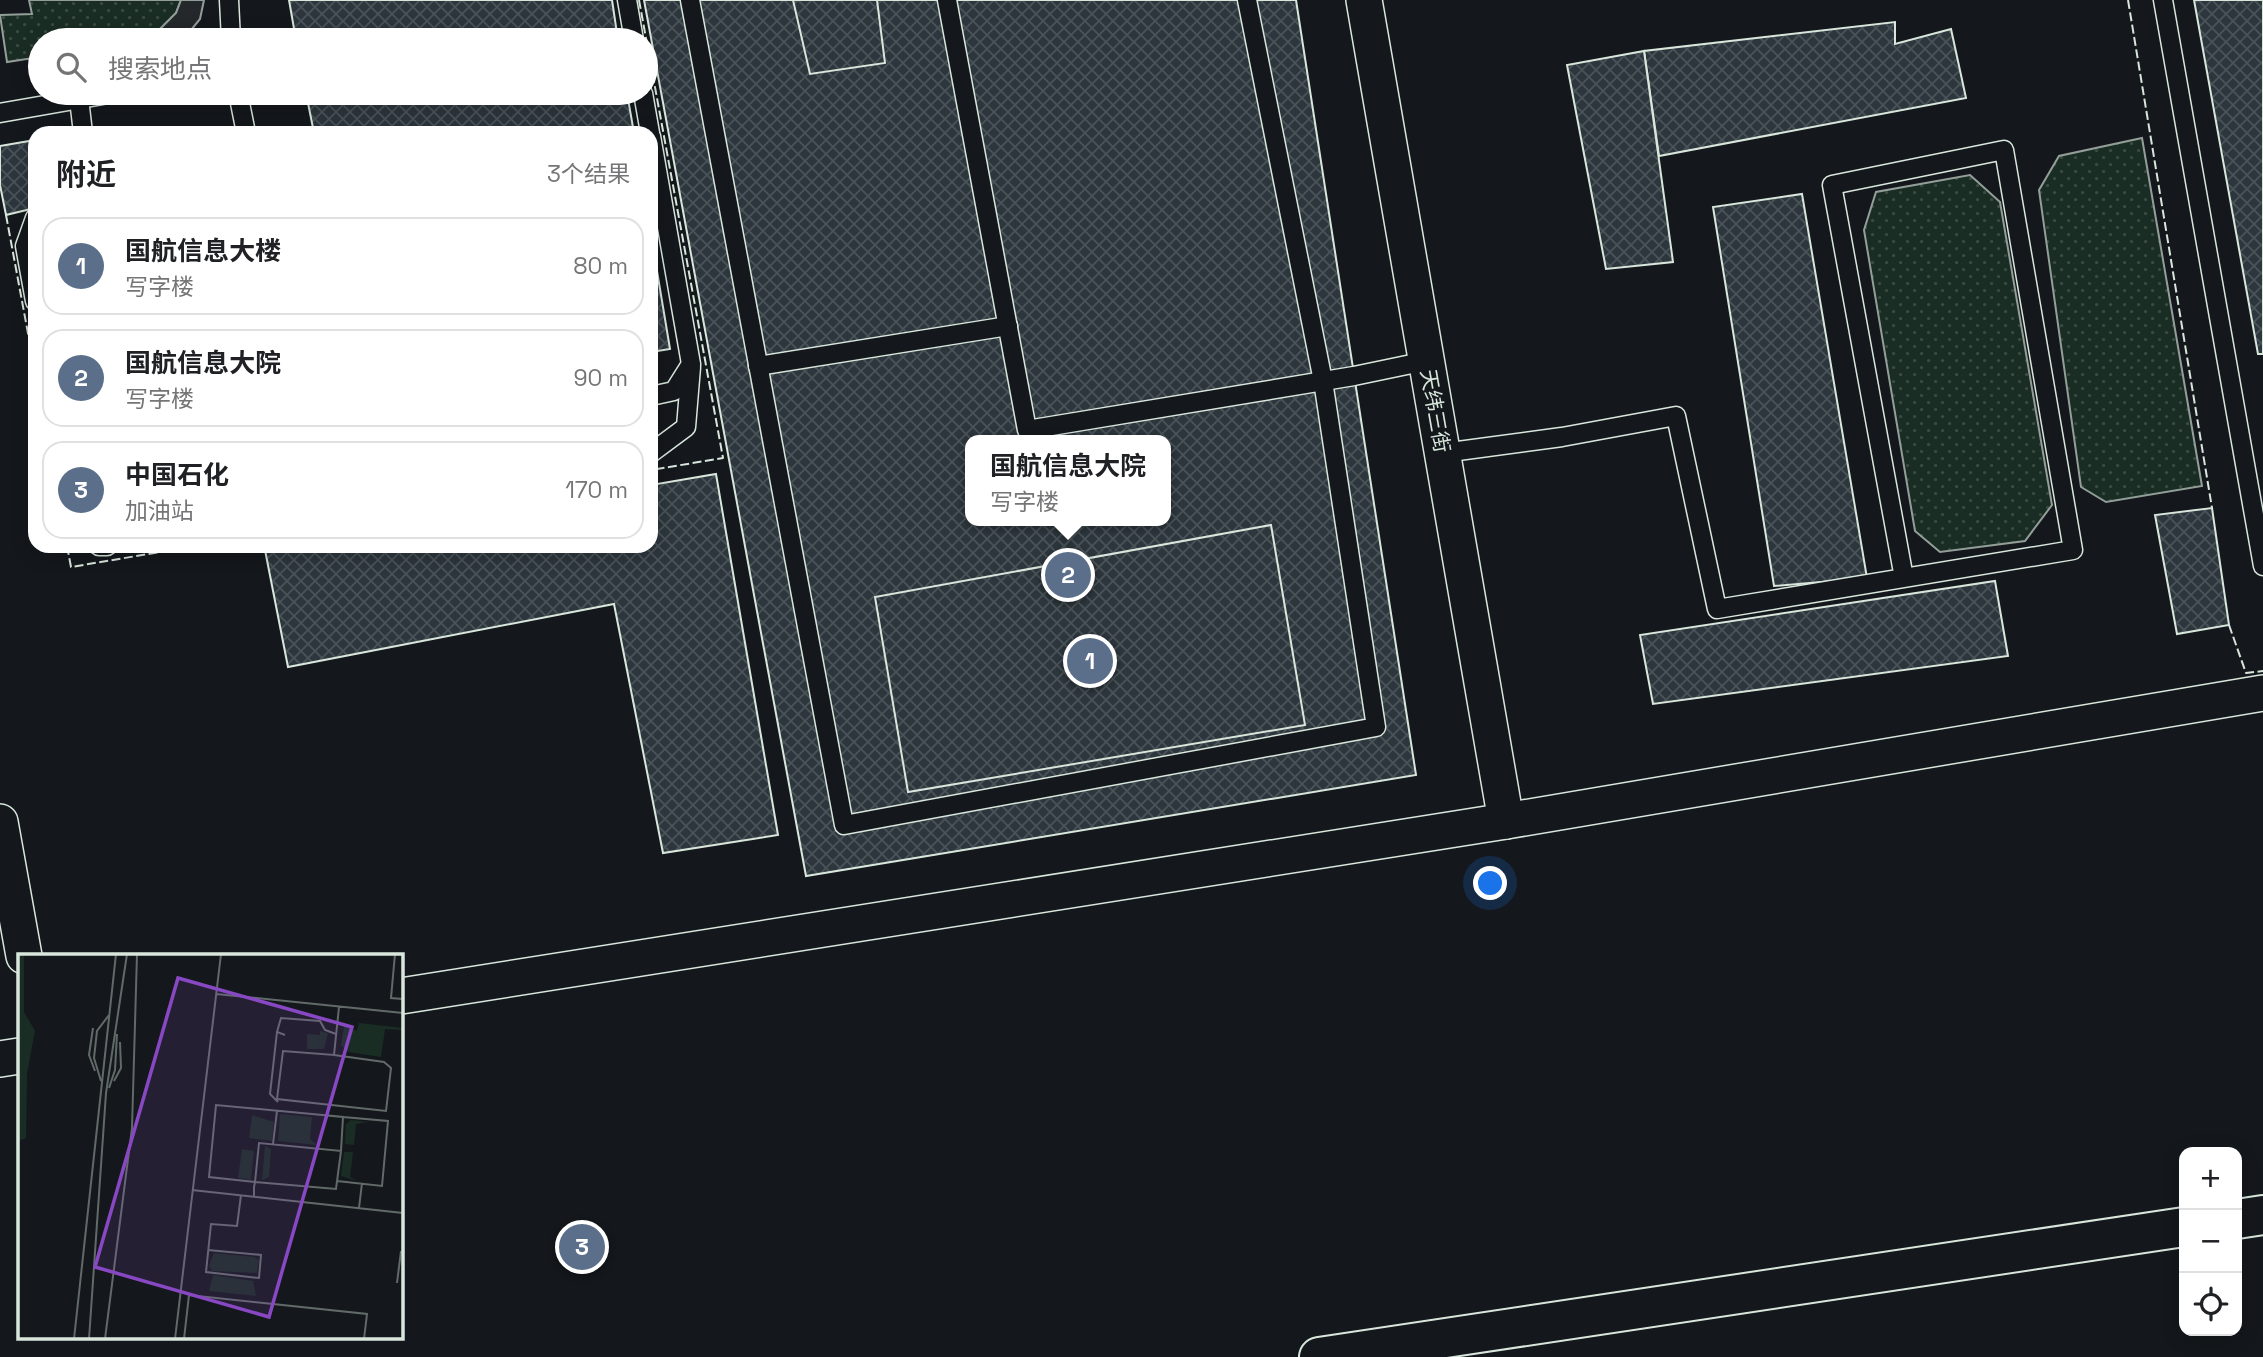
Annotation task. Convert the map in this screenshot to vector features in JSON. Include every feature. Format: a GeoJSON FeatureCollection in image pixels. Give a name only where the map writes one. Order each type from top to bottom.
{"type":"FeatureCollection","features":[{"type":"Feature","properties":{"kind":"highway"},"geometry":{"type":"LineString","coordinates":[[2242,1218],[2263,1215]]}},
{"type":"Feature","properties":{"kind":"highway"},"geometry":{"type":"LineString","coordinates":[[1319,1357],[2179,1228]]}},
{"type":"Feature","properties":{"kind":"street","name":"天纬三街"},"geometry":{"type":"LineString","coordinates":[[1364,0],[1506,821]]}},
{"type":"Feature","properties":{"kind":"street"},"geometry":{"type":"LineString","coordinates":[[402,996],[1506,821],[2263,693]]}},
{"type":"Feature","properties":{"kind":"street"},"geometry":{"type":"LineString","coordinates":[[0,822],[24,954]]}},
{"type":"Feature","properties":{"kind":"street"},"geometry":{"type":"LineString","coordinates":[[0,1059],[18,1056]]}},
{"type":"Feature","properties":{"kind":"lane"},"geometry":{"type":"LineString","coordinates":[[229,0],[230,28]]}},
{"type":"Feature","properties":{"kind":"lane"},"geometry":{"type":"LineString","coordinates":[[627,0],[632,28]]}},
{"type":"Feature","properties":{"kind":"lane"},"geometry":{"type":"LineString","coordinates":[[690,0],[844,825],[1376,727],[1323,381],[1247,0]]}},
{"type":"Feature","properties":{"kind":"lane"},"geometry":{"type":"LineString","coordinates":[[947,0],[1027,430],[1323,381],[1426,360]]}},
{"type":"Feature","properties":{"kind":"lane"},"geometry":{"type":"LineString","coordinates":[[2163,0],[2263,566]]}},
{"type":"Feature","properties":{"kind":"lane"},"geometry":{"type":"LineString","coordinates":[[0,113],[45,105]]}},
{"type":"Feature","properties":{"kind":"lane"},"geometry":{"type":"LineString","coordinates":[[80,105],[82,126]]}},
{"type":"Feature","properties":{"kind":"lane"},"geometry":{"type":"LineString","coordinates":[[240,105],[245,126]]}},
{"type":"Feature","properties":{"kind":"lane"},"geometry":{"type":"LineString","coordinates":[[645,105],[649,126]]}},
{"type":"Feature","properties":{"kind":"lane"},"geometry":{"type":"LineString","coordinates":[[1443,453],[1562,437],[1676,416],[1717,609],[2073,550],[2004,150],[1832,185],[1904,578]]}},
{"type":"Feature","properties":{"kind":"lane"},"geometry":{"type":"LineString","coordinates":[[658,175],[691,364],[686,426],[658,448]]}},
{"type":"Feature","properties":{"kind":"lane"},"geometry":{"type":"LineString","coordinates":[[28,236],[24,246],[28,266]]}},
{"type":"Feature","properties":{"kind":"lane"},"geometry":{"type":"LineString","coordinates":[[758,366],[1008,326]]}},
{"type":"Feature","properties":{"kind":"lane"},"geometry":{"type":"LineString","coordinates":[[658,394],[674,391],[691,364]]}},
{"type":"Feature","properties":{"kind":"green space"},"geometry":{"type":"Polygon","coordinates":[[[29,0],[181,0],[176,13],[161,28],[28,28],[28,59],[7,62],[0,15],[32,14],[29,0]]]}},
{"type":"Feature","properties":{"kind":"green space"},"geometry":{"type":"Polygon","coordinates":[[[2142,138],[2202,486],[2106,502],[2081,487],[2039,190],[2059,156],[2142,138]]]}},
{"type":"Feature","properties":{"kind":"green space"},"geometry":{"type":"Polygon","coordinates":[[[1970,175],[2000,202],[2052,505],[2025,541],[1940,552],[1915,531],[1864,230],[1876,192],[1970,175]]]}},
{"type":"Feature","properties":{"kind":"shaded area"},"geometry":{"type":"Polygon","coordinates":[[[181,0],[204,0],[200,19],[193,28],[161,28],[176,13],[181,0]]]}},
{"type":"Feature","properties":{"kind":"building"},"geometry":{"type":"Polygon","coordinates":[[[289,0],[612,0],[616,28],[294,28],[289,0]]]}},
{"type":"Feature","properties":{"kind":"building"},"geometry":{"type":"Polygon","coordinates":[[[644,0],[1296,0],[1416,775],[806,876],[658,76],[658,28],[649,28],[644,0]]]}},
{"type":"Feature","properties":{"kind":"building"},"geometry":{"type":"Polygon","coordinates":[[[793,0],[877,0],[885,63],[810,74],[793,0]]]}},
{"type":"Feature","properties":{"kind":"building"},"geometry":{"type":"Polygon","coordinates":[[[2194,0],[2263,0],[2263,354],[2258,354],[2194,0]]]}},
{"type":"Feature","properties":{"kind":"building"},"geometry":{"type":"Polygon","coordinates":[[[1895,22],[1895,44],[1951,29],[1966,98],[1659,156],[1644,51],[1895,22]]]}},
{"type":"Feature","properties":{"kind":"building"},"geometry":{"type":"Polygon","coordinates":[[[1644,51],[1673,262],[1606,269],[1567,65],[1644,51]]]}},
{"type":"Feature","properties":{"kind":"building"},"geometry":{"type":"Polygon","coordinates":[[[308,105],[629,105],[633,126],[313,126],[308,105]]]}},
{"type":"Feature","properties":{"kind":"building"},"geometry":{"type":"Polygon","coordinates":[[[28,141],[28,210],[6,215],[0,185],[0,146],[28,141]]]}},
{"type":"Feature","properties":{"kind":"building"},"geometry":{"type":"Polygon","coordinates":[[[1802,194],[1867,578],[1774,586],[1713,207],[1802,194]]]}},
{"type":"Feature","properties":{"kind":"building"},"geometry":{"type":"Polygon","coordinates":[[[658,277],[670,349],[658,351],[658,277]]]}},
{"type":"Feature","properties":{"kind":"building"},"geometry":{"type":"Polygon","coordinates":[[[716,474],[778,835],[663,853],[614,604],[288,667],[266,553],[658,553],[658,484],[716,474]]]}},
{"type":"Feature","properties":{"kind":"building"},"geometry":{"type":"Polygon","coordinates":[[[2212,508],[2229,625],[2177,634],[2155,515],[2212,508]]]}},
{"type":"Feature","properties":{"kind":"building"},"geometry":{"type":"Polygon","coordinates":[[[1271,525],[1305,725],[908,792],[875,597],[1271,525]]]}},
{"type":"Feature","properties":{"kind":"building"},"geometry":{"type":"Polygon","coordinates":[[[1995,581],[2008,656],[1653,704],[1640,635],[1995,581]]]}},
{"type":"Feature","properties":{"kind":"fence"},"geometry":{"type":"LineString","coordinates":[[639,0],[644,28]]}},
{"type":"Feature","properties":{"kind":"fence"},"geometry":{"type":"LineString","coordinates":[[2128,0],[2212,508]]}},
{"type":"Feature","properties":{"kind":"fence"},"geometry":{"type":"LineString","coordinates":[[658,104],[723,458],[658,469]]}},
{"type":"Feature","properties":{"kind":"fence"},"geometry":{"type":"LineString","coordinates":[[6,215],[28,333]]}},
{"type":"Feature","properties":{"kind":"fence"},"geometry":{"type":"LineString","coordinates":[[68,553],[71,567],[154,553]]}},
{"type":"Feature","properties":{"kind":"fence"},"geometry":{"type":"LineString","coordinates":[[2229,625],[2246,673],[2263,671]]}},
{"type":"Feature","properties":{"kind":"place","name":"国航信息大院"},"geometry":{"type":"Point","coordinates":[1068,575]}},
{"type":"Feature","properties":{"kind":"place","name":"国航信息大楼"},"geometry":{"type":"Point","coordinates":[1090,661]}},
{"type":"Feature","properties":{"kind":"place","name":"中国石化"},"geometry":{"type":"Point","coordinates":[582,1247]}}]}
